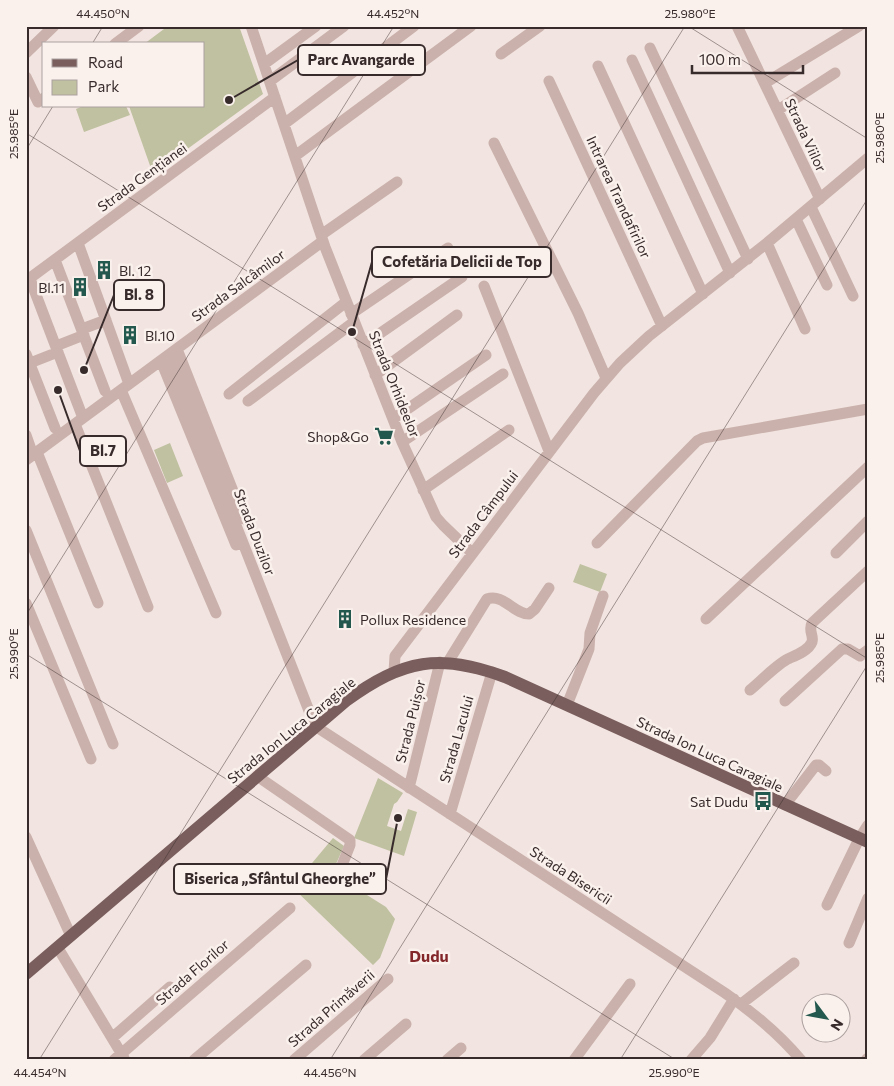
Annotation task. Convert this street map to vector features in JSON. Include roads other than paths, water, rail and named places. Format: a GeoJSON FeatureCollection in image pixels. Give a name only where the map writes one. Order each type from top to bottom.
{"type":"FeatureCollection","features":[{"type":"Feature","properties":{"kind":"main road","name":"Strada Ion Luca Caragiale"},"geometry":{"type":"LineString","coordinates":[[26,974],[257,776],[314,724],[356,693],[394,672],[414,665],[444,662],[466,665],[492,672],[864,840]]}},
{"type":"Feature","properties":{"kind":"street"},"geometry":{"type":"LineString","coordinates":[[26,53],[54,26]]}},
{"type":"Feature","properties":{"kind":"street"},"geometry":{"type":"LineString","coordinates":[[119,42],[139,26]]}},
{"type":"Feature","properties":{"kind":"street"},"geometry":{"type":"LineString","coordinates":[[264,64],[316,26]]}},
{"type":"Feature","properties":{"kind":"street"},"geometry":{"type":"LineString","coordinates":[[270,81],[344,26]]}},
{"type":"Feature","properties":{"kind":"street"},"geometry":{"type":"LineString","coordinates":[[284,124],[414,26]]}},
{"type":"Feature","properties":{"kind":"street"},"geometry":{"type":"LineString","coordinates":[[501,54],[540,26]]}},
{"type":"Feature","properties":{"kind":"street"},"geometry":{"type":"LineString","coordinates":[[765,83],[859,26]]}},
{"type":"Feature","properties":{"kind":"street","name":"Strada Orhideelor"},"geometry":{"type":"LineString","coordinates":[[255,28],[264,64],[322,238],[402,442],[439,522],[472,552]]}},
{"type":"Feature","properties":{"kind":"street","name":"Strada Viilor"},"geometry":{"type":"LineString","coordinates":[[741,28],[778,110],[853,296]]}},
{"type":"Feature","properties":{"kind":"street"},"geometry":{"type":"LineString","coordinates":[[296,159],[470,32]]}},
{"type":"Feature","properties":{"kind":"street"},"geometry":{"type":"LineString","coordinates":[[650,48],[748,259]]}},
{"type":"Feature","properties":{"kind":"street"},"geometry":{"type":"LineString","coordinates":[[632,60],[730,273]]}},
{"type":"Feature","properties":{"kind":"street"},"geometry":{"type":"LineString","coordinates":[[598,66],[703,294]]}},
{"type":"Feature","properties":{"kind":"street"},"geometry":{"type":"LineString","coordinates":[[778,110],[835,73]]}},
{"type":"Feature","properties":{"kind":"street"},"geometry":{"type":"LineString","coordinates":[[26,78],[38,102],[42,99]]}},
{"type":"Feature","properties":{"kind":"street","name":"Intrarea Trandafirilor"},"geometry":{"type":"LineString","coordinates":[[550,81],[662,326]]}},
{"type":"Feature","properties":{"kind":"street","name":"Strada Gențianei"},"geometry":{"type":"LineString","coordinates":[[28,280],[275,97]]}},
{"type":"Feature","properties":{"kind":"street"},"geometry":{"type":"LineString","coordinates":[[494,143],[578,313],[606,378]]}},
{"type":"Feature","properties":{"kind":"street","name":"Strada Câmpului"},"geometry":{"type":"LineString","coordinates":[[394,672],[395,656],[472,552],[606,378],[630,353],[662,326],[767,244],[868,158]]}},
{"type":"Feature","properties":{"kind":"street","name":"Strada Salcâmilor"},"geometry":{"type":"LineString","coordinates":[[32,455],[169,355],[397,182]]}},
{"type":"Feature","properties":{"kind":"street"},"geometry":{"type":"LineString","coordinates":[[796,219],[826,285]]}},
{"type":"Feature","properties":{"kind":"street"},"geometry":{"type":"LineString","coordinates":[[78,243],[106,320],[125,387],[216,614]]}},
{"type":"Feature","properties":{"kind":"street"},"geometry":{"type":"LineString","coordinates":[[767,244],[805,329]]}},
{"type":"Feature","properties":{"kind":"street"},"geometry":{"type":"LineString","coordinates":[[248,401],[352,318],[448,248]]}},
{"type":"Feature","properties":{"kind":"street"},"geometry":{"type":"LineString","coordinates":[[55,260],[105,390]]}},
{"type":"Feature","properties":{"kind":"street"},"geometry":{"type":"LineString","coordinates":[[363,345],[462,277]]}},
{"type":"Feature","properties":{"kind":"street"},"geometry":{"type":"LineString","coordinates":[[28,280],[57,349],[79,421],[148,607]]}},
{"type":"Feature","properties":{"kind":"street"},"geometry":{"type":"LineString","coordinates":[[484,286],[549,451]]}},
{"type":"Feature","properties":{"kind":"street"},"geometry":{"type":"LineString","coordinates":[[229,394],[346,302]]}},
{"type":"Feature","properties":{"kind":"street"},"geometry":{"type":"LineString","coordinates":[[375,375],[457,315]]}},
{"type":"Feature","properties":{"kind":"street"},"geometry":{"type":"LineString","coordinates":[[55,428],[29,366],[106,320]]}},
{"type":"Feature","properties":{"kind":"street"},"geometry":{"type":"LineString","coordinates":[[393,419],[486,354]]}},
{"type":"Feature","properties":{"kind":"street"},"geometry":{"type":"LineString","coordinates":[[169,355],[244,519]]}},
{"type":"Feature","properties":{"kind":"street","name":"Strada Duzilor"},"geometry":{"type":"LineString","coordinates":[[169,355],[314,724]]}},
{"type":"Feature","properties":{"kind":"street"},"geometry":{"type":"LineString","coordinates":[[402,442],[503,374]]}},
{"type":"Feature","properties":{"kind":"street"},"geometry":{"type":"LineString","coordinates":[[597,542],[690,446],[703,438],[868,408]]}},
{"type":"Feature","properties":{"kind":"street"},"geometry":{"type":"LineString","coordinates":[[423,490],[509,430]]}},
{"type":"Feature","properties":{"kind":"street"},"geometry":{"type":"LineString","coordinates":[[26,436],[32,455],[98,603]]}},
{"type":"Feature","properties":{"kind":"street"},"geometry":{"type":"LineString","coordinates":[[706,619],[868,467]]}},
{"type":"Feature","properties":{"kind":"street"},"geometry":{"type":"LineString","coordinates":[[836,553],[868,522]]}},
{"type":"Feature","properties":{"kind":"street"},"geometry":{"type":"LineString","coordinates":[[26,530],[113,744]]}},
{"type":"Feature","properties":{"kind":"street"},"geometry":{"type":"LineString","coordinates":[[750,690],[788,658],[798,654],[810,644],[812,640],[810,628],[812,623],[868,571]]}},
{"type":"Feature","properties":{"kind":"street","name":"Strada Puișor"},"geometry":{"type":"LineString","coordinates":[[409,788],[444,662],[487,599],[498,599],[520,612],[529,614],[536,609],[549,588]]}},
{"type":"Feature","properties":{"kind":"street"},"geometry":{"type":"LineString","coordinates":[[568,705],[588,649],[590,633],[603,596]]}},
{"type":"Feature","properties":{"kind":"street"},"geometry":{"type":"LineString","coordinates":[[26,603],[91,759]]}},
{"type":"Feature","properties":{"kind":"street"},"geometry":{"type":"LineString","coordinates":[[785,701],[842,649],[848,649],[860,656],[868,650]]}},
{"type":"Feature","properties":{"kind":"street","name":"Strada Lacului"},"geometry":{"type":"LineString","coordinates":[[450,814],[492,672]]}},
{"type":"Feature","properties":{"kind":"street","name":"Strada Bisericii"},"geometry":{"type":"LineString","coordinates":[[314,724],[738,1002],[775,1032],[801,1060]]}},
{"type":"Feature","properties":{"kind":"street"},"geometry":{"type":"LineString","coordinates":[[785,805],[816,765],[819,765],[826,771]]}},
{"type":"Feature","properties":{"kind":"street"},"geometry":{"type":"LineString","coordinates":[[257,776],[350,840],[350,845],[338,873]]}},
{"type":"Feature","properties":{"kind":"street"},"geometry":{"type":"LineString","coordinates":[[827,905],[864,840],[868,825]]}},
{"type":"Feature","properties":{"kind":"street"},"geometry":{"type":"LineString","coordinates":[[26,837],[71,936]]}},
{"type":"Feature","properties":{"kind":"street"},"geometry":{"type":"LineString","coordinates":[[849,942],[868,898]]}},
{"type":"Feature","properties":{"kind":"street","name":"Strada Florilor"},"geometry":{"type":"LineString","coordinates":[[120,1058],[290,908]]}},
{"type":"Feature","properties":{"kind":"street"},"geometry":{"type":"LineString","coordinates":[[58,948],[112,1038],[120,1058]]}},
{"type":"Feature","properties":{"kind":"street"},"geometry":{"type":"LineString","coordinates":[[691,1060],[738,1002],[794,963]]}},
{"type":"Feature","properties":{"kind":"street"},"geometry":{"type":"LineString","coordinates":[[194,1060],[306,965]]}},
{"type":"Feature","properties":{"kind":"street","name":"Strada Primăverii"},"geometry":{"type":"LineString","coordinates":[[294,1060],[388,979]]}},
{"type":"Feature","properties":{"kind":"street"},"geometry":{"type":"LineString","coordinates":[[574,1060],[630,984]]}},
{"type":"Feature","properties":{"kind":"street"},"geometry":{"type":"LineString","coordinates":[[112,1038],[170,987]]}},
{"type":"Feature","properties":{"kind":"street"},"geometry":{"type":"LineString","coordinates":[[364,1060],[406,1024]]}},
{"type":"Feature","properties":{"kind":"street"},"geometry":{"type":"LineString","coordinates":[[447,1060],[461,1048]]}},
{"type":"Feature","properties":{"kind":"place","name":"Parc Avangarde"},"geometry":{"type":"Point","coordinates":[229,100]}},
{"type":"Feature","properties":{"kind":"place","name":"Bl. 12"},"geometry":{"type":"Point","coordinates":[104,270]}},
{"type":"Feature","properties":{"kind":"place","name":"Bl.11"},"geometry":{"type":"Point","coordinates":[80,287]}},
{"type":"Feature","properties":{"kind":"place","name":"Cofetăria Delicii de Top"},"geometry":{"type":"Point","coordinates":[352,332]}},
{"type":"Feature","properties":{"kind":"place","name":"Bl.10"},"geometry":{"type":"Point","coordinates":[130,335]}},
{"type":"Feature","properties":{"kind":"place","name":"Bl. 8"},"geometry":{"type":"Point","coordinates":[84,370]}},
{"type":"Feature","properties":{"kind":"place","name":"Bl.7"},"geometry":{"type":"Point","coordinates":[58,390]}},
{"type":"Feature","properties":{"kind":"place","name":"Shop&Go"},"geometry":{"type":"Point","coordinates":[384,436]}},
{"type":"Feature","properties":{"kind":"place","name":"Pollux Residence"},"geometry":{"type":"Point","coordinates":[345,619]}},
{"type":"Feature","properties":{"kind":"place","name":"Sat Dudu"},"geometry":{"type":"Point","coordinates":[763,801]}},
{"type":"Feature","properties":{"kind":"place","name":"Biserica „Sfântul Gheorghe”"},"geometry":{"type":"Point","coordinates":[398,818]}},
{"type":"Feature","properties":{"kind":"district","name":"Dudu"},"geometry":{"type":"Point","coordinates":[429,955]}}]}
